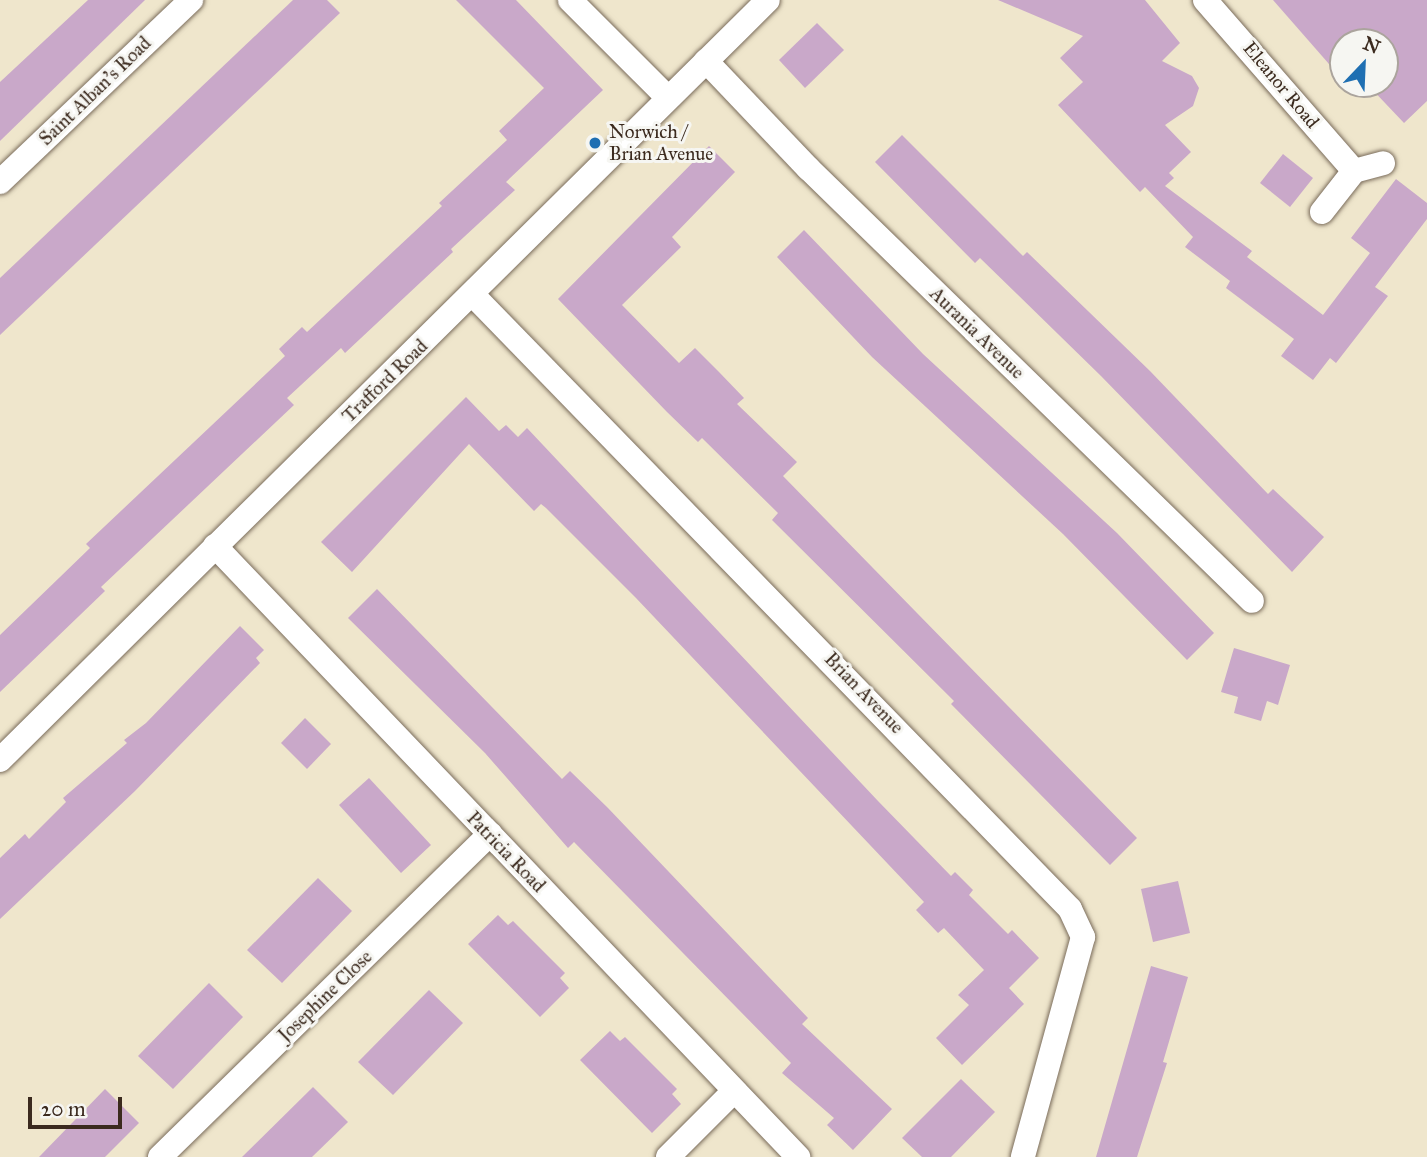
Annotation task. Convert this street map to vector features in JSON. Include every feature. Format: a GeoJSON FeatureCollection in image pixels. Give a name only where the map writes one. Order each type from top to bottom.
{"type":"FeatureCollection","features":[{"type":"Feature","properties":{"kind":"street","name":"Saint Alban's Road"},"geometry":{"type":"LineString","coordinates":[[0,182],[191,0]]}},
{"type":"Feature","properties":{"kind":"street"},"geometry":{"type":"LineString","coordinates":[[570,0],[667,97]]}},
{"type":"Feature","properties":{"kind":"street","name":"Trafford Road"},"geometry":{"type":"LineString","coordinates":[[0,760],[473,295],[667,97],[768,0]]}},
{"type":"Feature","properties":{"kind":"street","name":"Eleanor Road"},"geometry":{"type":"LineString","coordinates":[[1205,0],[1354,171]]}},
{"type":"Feature","properties":{"kind":"street","name":"Aurania Avenue"},"geometry":{"type":"LineString","coordinates":[[706,61],[808,168],[1252,601]]}},
{"type":"Feature","properties":{"kind":"street"},"geometry":{"type":"LineString","coordinates":[[1322,212],[1354,171],[1383,163]]}},
{"type":"Feature","properties":{"kind":"street","name":"Brian Avenue"},"geometry":{"type":"LineString","coordinates":[[473,295],[1070,909],[1083,937],[1023,1157]]}},
{"type":"Feature","properties":{"kind":"street","name":"Patricia Road"},"geometry":{"type":"LineString","coordinates":[[215,546],[798,1157]]}},
{"type":"Feature","properties":{"kind":"street","name":"Josephine Close"},"geometry":{"type":"LineString","coordinates":[[160,1157],[489,834]]}},
{"type":"Feature","properties":{"kind":"street"},"geometry":{"type":"LineString","coordinates":[[668,1157],[734,1091]]}},
{"type":"Feature","properties":{"kind":"building"},"geometry":{"type":"Polygon","coordinates":[[[88,0],[145,0],[0,141],[0,82],[88,0]]]}},
{"type":"Feature","properties":{"kind":"building"},"geometry":{"type":"Polygon","coordinates":[[[293,0],[327,0],[340,13],[0,335],[0,278],[293,0]]]}},
{"type":"Feature","properties":{"kind":"building"},"geometry":{"type":"Polygon","coordinates":[[[456,0],[516,0],[603,90],[506,182],[515,190],[451,249],[453,252],[345,353],[341,348],[287,398],[294,405],[101,587],[105,591],[0,692],[0,635],[90,548],[86,544],[285,356],[279,349],[302,327],[307,332],[442,206],[439,203],[507,140],[499,131],[544,88],[456,0]]]}},
{"type":"Feature","properties":{"kind":"building"},"geometry":{"type":"Polygon","coordinates":[[[998,0],[1145,0],[1180,43],[1162,61],[1192,76],[1199,88],[1193,106],[1165,125],[1191,152],[1169,173],[1174,178],[1165,186],[1252,251],[1247,257],[1323,315],[1370,253],[1351,238],[1396,179],[1427,203],[1427,219],[1375,287],[1388,296],[1336,363],[1330,358],[1313,380],[1281,356],[1294,339],[1226,288],[1230,281],[1185,247],[1193,237],[1145,187],[1140,192],[1058,105],[1083,82],[1060,58],[1083,36],[998,0]]]}},
{"type":"Feature","properties":{"kind":"building"},"geometry":{"type":"Polygon","coordinates":[[[1273,0],[1427,0],[1427,101],[1404,123],[1380,98],[1399,98],[1399,28],[1329,28],[1329,64],[1273,0]]]}},
{"type":"Feature","properties":{"kind":"building"},"geometry":{"type":"Polygon","coordinates":[[[817,23],[844,50],[805,88],[779,60],[817,23]]]}},
{"type":"Feature","properties":{"kind":"building"},"geometry":{"type":"Polygon","coordinates":[[[902,135],[1023,256],[1027,252],[1150,371],[1268,494],[1273,489],[1324,537],[1292,572],[1101,376],[980,258],[975,263],[875,162],[902,135]]]}},
{"type":"Feature","properties":{"kind":"building"},"geometry":{"type":"Polygon","coordinates":[[[709,146],[735,172],[672,237],[681,247],[622,305],[679,363],[695,348],[719,372],[744,398],[737,404],[797,462],[783,476],[1137,838],[1110,865],[951,704],[954,701],[772,520],[778,513],[702,438],[698,442],[667,412],[558,299],[709,146]]]}},
{"type":"Feature","properties":{"kind":"building"},"geometry":{"type":"Polygon","coordinates":[[[1283,154],[1313,178],[1290,207],[1260,183],[1283,154]]]}},
{"type":"Feature","properties":{"kind":"building"},"geometry":{"type":"Polygon","coordinates":[[[804,230],[923,354],[1117,533],[1214,633],[1187,660],[1063,534],[872,357],[777,257],[804,230]]]}},
{"type":"Feature","properties":{"kind":"building"},"geometry":{"type":"Polygon","coordinates":[[[466,397],[499,431],[506,425],[518,437],[527,428],[878,801],[951,876],[955,872],[973,890],[969,895],[1008,934],[1012,930],[1039,958],[1009,988],[1024,1004],[962,1065],[936,1038],[969,1005],[958,995],[984,970],[944,928],[938,933],[916,910],[924,902],[636,598],[546,508],[541,504],[534,511],[469,444],[352,572],[321,542],[466,397]]]}},
{"type":"Feature","properties":{"kind":"building"},"geometry":{"type":"Polygon","coordinates":[[[377,589],[562,779],[570,771],[608,808],[808,1018],[802,1024],[892,1109],[853,1150],[827,1125],[834,1118],[782,1073],[791,1063],[574,842],[568,848],[485,753],[348,618],[377,589]]]}},
{"type":"Feature","properties":{"kind":"building"},"geometry":{"type":"Polygon","coordinates":[[[240,626],[264,650],[256,658],[260,663],[135,791],[0,919],[0,858],[25,834],[29,839],[66,802],[63,798],[127,743],[124,740],[146,723],[240,626]]]}},
{"type":"Feature","properties":{"kind":"building"},"geometry":{"type":"Polygon","coordinates":[[[1234,648],[1290,665],[1278,705],[1267,701],[1261,721],[1234,713],[1238,697],[1221,692],[1234,648]]]}},
{"type":"Feature","properties":{"kind":"building"},"geometry":{"type":"Polygon","coordinates":[[[305,718],[331,744],[307,769],[281,743],[305,718]]]}},
{"type":"Feature","properties":{"kind":"building"},"geometry":{"type":"Polygon","coordinates":[[[369,778],[431,845],[401,873],[339,805],[369,778]]]}},
{"type":"Feature","properties":{"kind":"building"},"geometry":{"type":"Polygon","coordinates":[[[318,878],[352,911],[282,983],[247,950],[318,878]]]}},
{"type":"Feature","properties":{"kind":"building"},"geometry":{"type":"Polygon","coordinates":[[[1178,881],[1190,933],[1153,942],[1141,889],[1178,881]]]}},
{"type":"Feature","properties":{"kind":"building"},"geometry":{"type":"Polygon","coordinates":[[[498,915],[508,925],[513,921],[565,973],[560,978],[569,988],[540,1017],[468,944],[498,915]]]}},
{"type":"Feature","properties":{"kind":"building"},"geometry":{"type":"Polygon","coordinates":[[[1151,966],[1188,977],[1163,1062],[1167,1063],[1137,1157],[1096,1157],[1151,966]]]}},
{"type":"Feature","properties":{"kind":"building"},"geometry":{"type":"Polygon","coordinates":[[[209,983],[243,1017],[173,1089],[138,1056],[209,983]]]}},
{"type":"Feature","properties":{"kind":"building"},"geometry":{"type":"Polygon","coordinates":[[[429,990],[463,1023],[393,1095],[358,1062],[429,990]]]}},
{"type":"Feature","properties":{"kind":"building"},"geometry":{"type":"Polygon","coordinates":[[[610,1031],[620,1041],[625,1037],[677,1089],[672,1094],[681,1104],[652,1133],[580,1060],[610,1031]]]}},
{"type":"Feature","properties":{"kind":"building"},"geometry":{"type":"Polygon","coordinates":[[[961,1079],[995,1112],[951,1157],[922,1157],[902,1138],[961,1079]]]}},
{"type":"Feature","properties":{"kind":"building"},"geometry":{"type":"Polygon","coordinates":[[[313,1087],[348,1122],[312,1157],[242,1157],[313,1087]]]}},
{"type":"Feature","properties":{"kind":"building"},"geometry":{"type":"Polygon","coordinates":[[[105,1089],[139,1123],[105,1157],[39,1157],[105,1089]]]}},
{"type":"Feature","properties":{"kind":"place","name":"Norwich / Brian Avenue"},"geometry":{"type":"Point","coordinates":[595,143]}}]}
